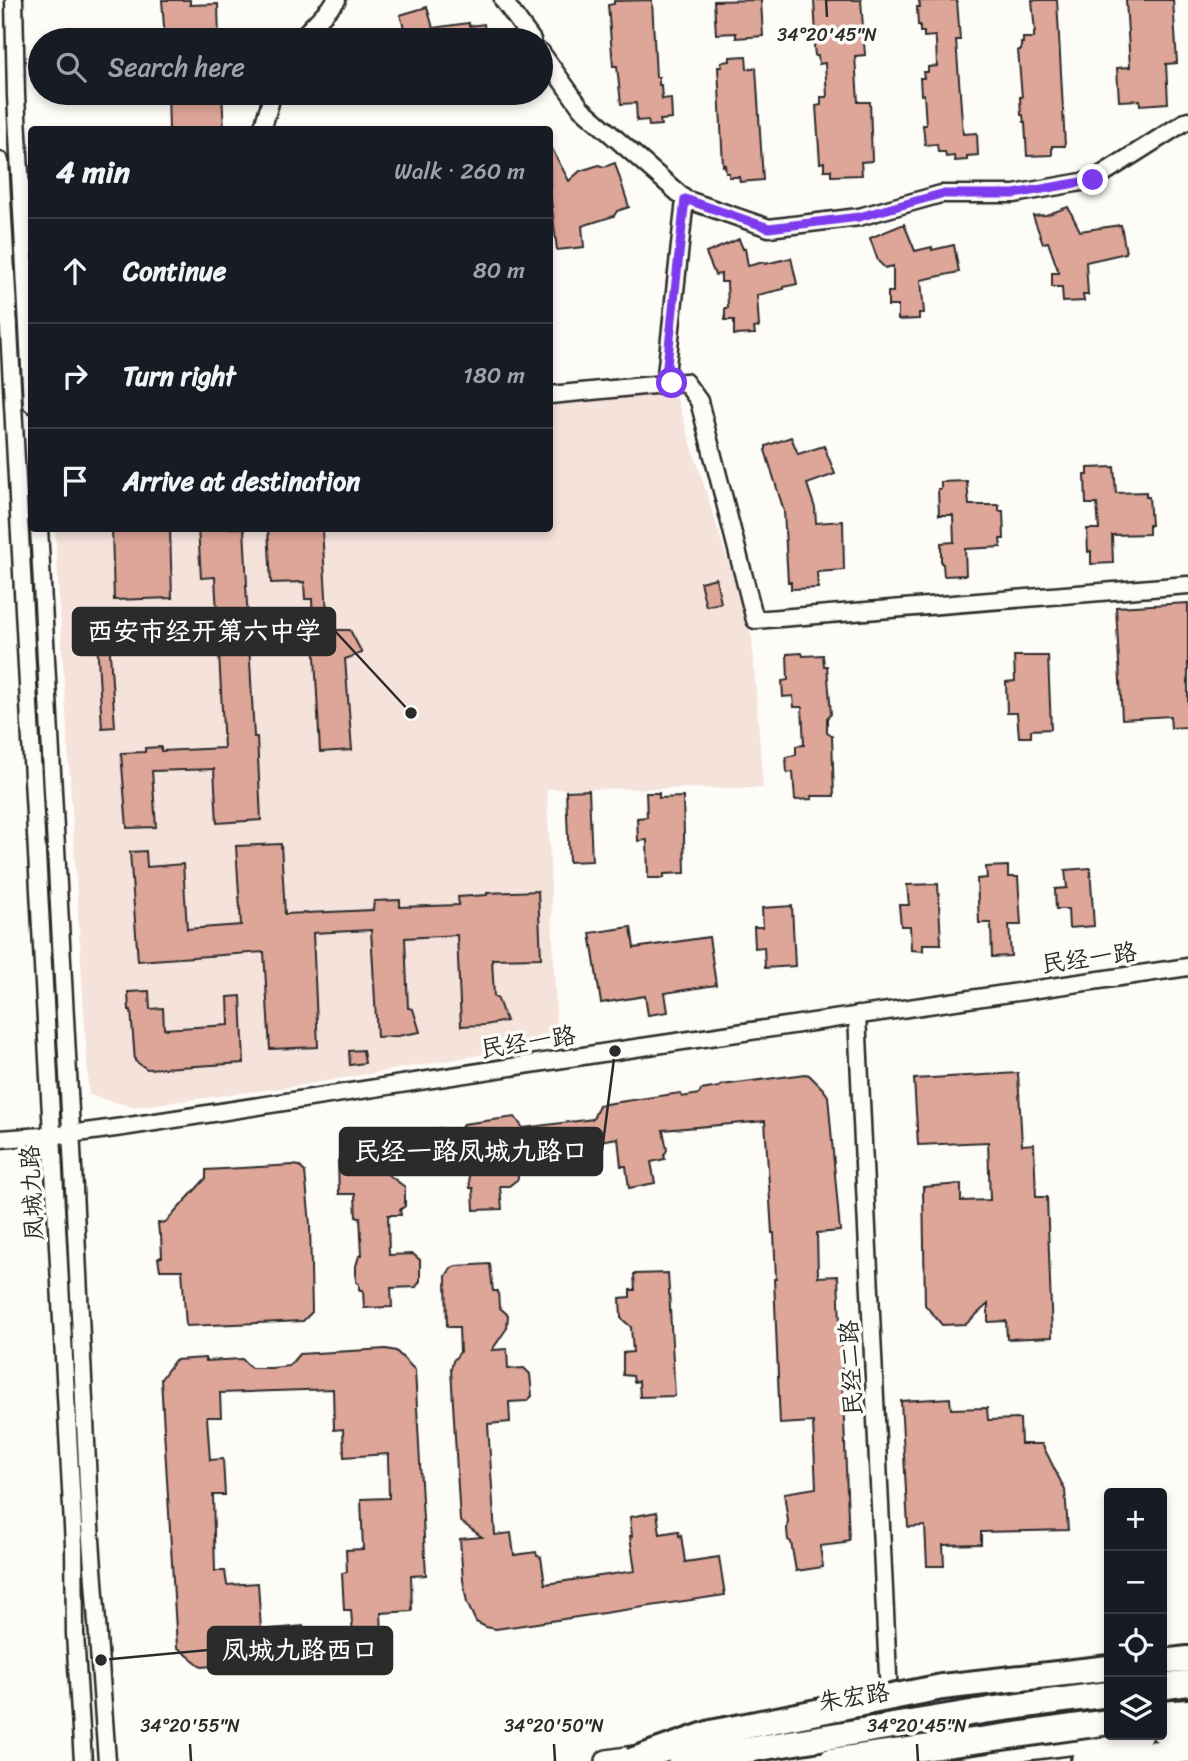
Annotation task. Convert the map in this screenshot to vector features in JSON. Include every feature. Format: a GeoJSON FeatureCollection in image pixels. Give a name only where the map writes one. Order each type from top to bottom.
{"type":"FeatureCollection","features":[{"type":"Feature","properties":{"kind":"highway"},"geometry":{"type":"LineString","coordinates":[[1167,1661],[1188,1659]]}},
{"type":"Feature","properties":{"kind":"highway"},"geometry":{"type":"LineString","coordinates":[[631,1761],[711,1733],[915,1692],[1104,1669]]}},
{"type":"Feature","properties":{"kind":"highway"},"geometry":{"type":"LineString","coordinates":[[1167,1686],[1188,1683]]}},
{"type":"Feature","properties":{"kind":"highway"},"geometry":{"type":"LineString","coordinates":[[681,1761],[976,1712],[1104,1695]]}},
{"type":"Feature","properties":{"kind":"highway"},"geometry":{"type":"LineString","coordinates":[[1167,1714],[1188,1712]]}},
{"type":"Feature","properties":{"kind":"highway"},"geometry":{"type":"LineString","coordinates":[[831,1761],[1104,1723]]}},
{"type":"Feature","properties":{"kind":"highway"},"geometry":{"type":"LineString","coordinates":[[1083,1761],[1188,1750]]}},
{"type":"Feature","properties":{"kind":"main road"},"geometry":{"type":"LineString","coordinates":[[1167,1678],[1188,1676]]}},
{"type":"Feature","properties":{"kind":"main road","name":"朱宏路"},"geometry":{"type":"LineString","coordinates":[[607,1761],[1104,1688]]}},
{"type":"Feature","properties":{"kind":"main road"},"geometry":{"type":"LineString","coordinates":[[1167,1732],[1188,1730]]}},
{"type":"Feature","properties":{"kind":"main road"},"geometry":{"type":"LineString","coordinates":[[930,1761],[1104,1740]]}},
{"type":"Feature","properties":{"kind":"street"},"geometry":{"type":"LineString","coordinates":[[14,0],[16,96],[27,216],[28,284]]}},
{"type":"Feature","properties":{"kind":"street"},"geometry":{"type":"LineString","coordinates":[[310,28],[337,0]]}},
{"type":"Feature","properties":{"kind":"street"},"geometry":{"type":"LineString","coordinates":[[503,0],[523,28]]}},
{"type":"Feature","properties":{"kind":"street"},"geometry":{"type":"LineString","coordinates":[[553,69],[581,108],[685,199],[769,228],[859,217],[941,194],[1014,194],[1093,180],[1188,120]]}},
{"type":"Feature","properties":{"kind":"street"},"geometry":{"type":"LineString","coordinates":[[263,126],[269,105]]}},
{"type":"Feature","properties":{"kind":"street","name":"凤城九路"},"geometry":{"type":"LineString","coordinates":[[0,161],[5,354],[52,1135],[83,1761]]}},
{"type":"Feature","properties":{"kind":"street"},"geometry":{"type":"LineString","coordinates":[[665,384],[685,199]]}},
{"type":"Feature","properties":{"kind":"street"},"geometry":{"type":"LineString","coordinates":[[5,354],[28,352]]}},
{"type":"Feature","properties":{"kind":"street"},"geometry":{"type":"LineString","coordinates":[[553,395],[685,382],[699,401],[755,621],[1188,585]]}},
{"type":"Feature","properties":{"kind":"street","name":"凤城九路"},"geometry":{"type":"LineString","coordinates":[[38,532],[90,1526],[107,1761]]}},
{"type":"Feature","properties":{"kind":"street","name":"民经一路"},"geometry":{"type":"LineString","coordinates":[[0,1139],[123,1127],[1188,967]]}},
{"type":"Feature","properties":{"kind":"street","name":"民经二路"},"geometry":{"type":"LineString","coordinates":[[857,1016],[890,1718],[877,1761]]}},
{"type":"Feature","properties":{"kind":"shaded area"},"geometry":{"type":"Polygon","coordinates":[[[672,383],[752,638],[763,788],[547,789],[557,1042],[297,1086],[133,1107],[89,1095],[55,532],[553,532],[553,397],[672,383]]]}},
{"type":"Feature","properties":{"kind":"building"},"geometry":{"type":"Polygon","coordinates":[[[162,0],[190,0],[190,5],[218,4],[219,28],[164,28],[162,0]]]}},
{"type":"Feature","properties":{"kind":"building"},"geometry":{"type":"Polygon","coordinates":[[[652,0],[656,77],[659,77],[662,99],[671,98],[672,119],[660,120],[661,125],[649,126],[648,120],[637,121],[636,103],[621,104],[617,66],[613,66],[608,5],[614,4],[614,1],[652,0]]]}},
{"type":"Feature","properties":{"kind":"building"},"geometry":{"type":"Polygon","coordinates":[[[761,0],[763,36],[736,38],[736,33],[716,34],[714,1],[761,0]]]}},
{"type":"Feature","properties":{"kind":"building"},"geometry":{"type":"Polygon","coordinates":[[[814,0],[861,0],[865,55],[855,56],[858,102],[870,102],[872,161],[861,162],[862,175],[831,176],[831,170],[824,170],[824,162],[820,163],[816,106],[821,105],[821,97],[827,97],[825,63],[819,64],[818,56],[815,56],[814,0]]]}},
{"type":"Feature","properties":{"kind":"building"},"geometry":{"type":"Polygon","coordinates":[[[957,0],[960,40],[956,40],[963,134],[977,133],[978,155],[955,161],[954,156],[946,157],[945,152],[938,152],[937,144],[925,145],[924,94],[921,95],[920,78],[924,78],[923,72],[928,72],[928,67],[937,66],[936,41],[935,36],[924,37],[924,32],[920,32],[917,7],[920,7],[919,1],[957,0]]]}},
{"type":"Feature","properties":{"kind":"building"},"geometry":{"type":"Polygon","coordinates":[[[1032,0],[1057,0],[1065,146],[1052,146],[1052,155],[1027,156],[1025,122],[1021,115],[1018,50],[1021,50],[1023,38],[1034,38],[1032,0]]]}},
{"type":"Feature","properties":{"kind":"building"},"geometry":{"type":"Polygon","coordinates":[[[1126,0],[1173,0],[1177,63],[1166,64],[1168,103],[1140,105],[1140,100],[1119,101],[1117,68],[1130,67],[1126,0]]]}},
{"type":"Feature","properties":{"kind":"building"},"geometry":{"type":"Polygon","coordinates":[[[427,7],[433,28],[404,28],[400,15],[427,7]]]}},
{"type":"Feature","properties":{"kind":"building"},"geometry":{"type":"Polygon","coordinates":[[[469,23],[469,26],[484,24],[484,28],[433,28],[469,23]]]}},
{"type":"Feature","properties":{"kind":"building"},"geometry":{"type":"Polygon","coordinates":[[[746,56],[747,69],[756,68],[763,180],[740,182],[739,177],[729,177],[725,165],[723,166],[718,67],[722,67],[721,62],[730,61],[730,57],[746,56]]]}},
{"type":"Feature","properties":{"kind":"building"},"geometry":{"type":"Polygon","coordinates":[[[168,105],[223,105],[224,126],[169,126],[168,105]]]}},
{"type":"Feature","properties":{"kind":"building"},"geometry":{"type":"Polygon","coordinates":[[[553,151],[569,181],[580,171],[615,163],[629,207],[617,211],[614,216],[582,226],[584,247],[557,250],[553,216],[553,151]]]}},
{"type":"Feature","properties":{"kind":"building"},"geometry":{"type":"Polygon","coordinates":[[[1068,207],[1080,231],[1121,225],[1126,253],[1086,262],[1088,295],[1083,295],[1084,301],[1063,302],[1062,287],[1052,287],[1052,273],[1059,273],[1048,242],[1043,243],[1033,216],[1046,215],[1068,207]]]}},
{"type":"Feature","properties":{"kind":"building"},"geometry":{"type":"Polygon","coordinates":[[[904,224],[915,251],[954,245],[959,272],[921,280],[924,313],[919,313],[919,319],[898,320],[898,306],[888,306],[888,292],[893,292],[893,266],[885,268],[878,261],[870,238],[904,224]]]}},
{"type":"Feature","properties":{"kind":"building"},"geometry":{"type":"Polygon","coordinates":[[[739,239],[743,249],[745,248],[748,266],[791,258],[797,284],[757,295],[759,327],[754,328],[755,334],[734,335],[734,320],[725,320],[725,308],[728,308],[727,282],[721,282],[721,274],[715,275],[706,253],[739,239]]]}},
{"type":"Feature","properties":{"kind":"building"},"geometry":{"type":"Polygon","coordinates":[[[791,437],[798,454],[824,446],[835,474],[807,484],[815,508],[816,523],[843,521],[844,570],[817,572],[818,588],[791,589],[791,582],[788,582],[784,511],[765,450],[766,446],[791,437]]]}},
{"type":"Feature","properties":{"kind":"building"},"geometry":{"type":"Polygon","coordinates":[[[1114,467],[1116,493],[1146,492],[1146,497],[1149,497],[1149,534],[1112,535],[1113,563],[1091,564],[1087,529],[1099,529],[1097,504],[1086,504],[1085,475],[1088,475],[1088,468],[1114,467]]]}},
{"type":"Feature","properties":{"kind":"building"},"geometry":{"type":"Polygon","coordinates":[[[967,481],[969,505],[999,505],[999,511],[1003,511],[1004,539],[1000,539],[1001,547],[965,549],[966,575],[944,576],[941,543],[954,542],[953,515],[939,515],[938,489],[941,489],[941,482],[967,481]]]}},
{"type":"Feature","properties":{"kind":"building"},"geometry":{"type":"Polygon","coordinates":[[[112,532],[170,532],[172,598],[114,600],[112,532]]]}},
{"type":"Feature","properties":{"kind":"building"},"geometry":{"type":"Polygon","coordinates":[[[198,532],[244,532],[254,737],[257,737],[261,820],[217,823],[214,769],[152,771],[156,827],[127,828],[121,753],[145,752],[145,748],[161,747],[161,751],[224,748],[215,577],[201,578],[198,532]]]}},
{"type":"Feature","properties":{"kind":"building"},"geometry":{"type":"Polygon","coordinates":[[[268,532],[322,532],[328,630],[350,630],[362,653],[345,659],[352,750],[320,752],[312,599],[305,599],[304,582],[271,583],[268,532]]]}},
{"type":"Feature","properties":{"kind":"building"},"geometry":{"type":"Polygon","coordinates":[[[716,578],[721,603],[706,606],[700,582],[716,578]]]}},
{"type":"Feature","properties":{"kind":"building"},"geometry":{"type":"Polygon","coordinates":[[[1188,603],[1188,727],[1171,728],[1170,716],[1122,719],[1116,607],[1188,603]]]}},
{"type":"Feature","properties":{"kind":"building"},"geometry":{"type":"Polygon","coordinates":[[[109,638],[115,727],[102,728],[97,639],[109,638]]]}},
{"type":"Feature","properties":{"kind":"building"},"geometry":{"type":"Polygon","coordinates":[[[802,653],[803,656],[823,655],[824,666],[827,666],[831,714],[827,718],[827,733],[832,736],[834,796],[811,796],[812,799],[795,800],[793,772],[787,773],[786,757],[796,755],[796,746],[804,745],[802,707],[794,707],[793,696],[783,697],[782,681],[788,680],[787,654],[802,653]]]}},
{"type":"Feature","properties":{"kind":"building"},"geometry":{"type":"Polygon","coordinates":[[[1014,656],[1048,656],[1051,729],[1031,730],[1031,737],[1019,737],[1017,713],[1007,713],[1006,682],[1015,681],[1014,656]]]}},
{"type":"Feature","properties":{"kind":"building"},"geometry":{"type":"Polygon","coordinates":[[[589,790],[592,861],[569,862],[566,791],[589,790]]]}},
{"type":"Feature","properties":{"kind":"building"},"geometry":{"type":"Polygon","coordinates":[[[646,793],[659,793],[659,798],[683,797],[685,873],[664,874],[664,878],[648,878],[647,840],[638,841],[637,818],[647,817],[646,793]]]}},
{"type":"Feature","properties":{"kind":"building"},"geometry":{"type":"Polygon","coordinates":[[[281,844],[285,914],[373,910],[374,901],[400,900],[400,907],[459,905],[458,897],[538,891],[541,958],[492,959],[494,997],[497,997],[506,1021],[461,1026],[457,935],[405,938],[408,1008],[413,1009],[420,1032],[377,1037],[371,930],[313,933],[318,1047],[270,1049],[264,952],[138,961],[130,852],[146,851],[147,867],[183,864],[187,929],[241,925],[236,846],[281,844]]]}},
{"type":"Feature","properties":{"kind":"building"},"geometry":{"type":"Polygon","coordinates":[[[1008,866],[1008,877],[1018,877],[1021,925],[1009,925],[1011,956],[992,957],[991,923],[979,923],[977,879],[987,878],[986,867],[1008,866]]]}},
{"type":"Feature","properties":{"kind":"building"},"geometry":{"type":"Polygon","coordinates":[[[1090,868],[1094,926],[1069,928],[1068,909],[1056,909],[1055,889],[1067,888],[1065,870],[1090,868]]]}},
{"type":"Feature","properties":{"kind":"building"},"geometry":{"type":"Polygon","coordinates":[[[938,884],[941,944],[923,944],[923,951],[911,950],[910,926],[901,926],[899,905],[909,905],[907,885],[938,884]]]}},
{"type":"Feature","properties":{"kind":"building"},"geometry":{"type":"Polygon","coordinates":[[[792,906],[795,966],[765,968],[764,947],[755,948],[754,927],[763,927],[762,908],[792,906]]]}},
{"type":"Feature","properties":{"kind":"building"},"geometry":{"type":"Polygon","coordinates":[[[631,927],[634,948],[709,937],[716,985],[665,993],[668,1012],[648,1015],[645,996],[601,1003],[590,933],[631,927]]]}},
{"type":"Feature","properties":{"kind":"building"},"geometry":{"type":"Polygon","coordinates":[[[149,991],[150,1009],[163,1008],[164,1029],[229,1025],[228,997],[241,996],[244,1063],[147,1069],[135,1061],[128,992],[149,991]]]}},
{"type":"Feature","properties":{"kind":"building"},"geometry":{"type":"Polygon","coordinates":[[[363,1050],[365,1063],[350,1065],[349,1051],[363,1050]]]}},
{"type":"Feature","properties":{"kind":"building"},"geometry":{"type":"Polygon","coordinates":[[[1018,1073],[1022,1145],[1034,1144],[1036,1197],[1047,1197],[1052,1337],[1007,1339],[1006,1321],[988,1322],[988,1304],[966,1324],[942,1325],[925,1305],[923,1187],[961,1184],[961,1201],[990,1200],[988,1142],[918,1145],[914,1079],[1018,1073]]]}},
{"type":"Feature","properties":{"kind":"building"},"geometry":{"type":"Polygon","coordinates":[[[805,1074],[828,1096],[840,1231],[817,1233],[818,1277],[838,1276],[849,1540],[844,1541],[845,1543],[820,1546],[823,1567],[796,1571],[791,1542],[788,1540],[784,1493],[816,1488],[813,1422],[780,1424],[774,1233],[765,1121],[663,1130],[667,1150],[665,1159],[651,1162],[655,1183],[629,1188],[626,1166],[621,1166],[618,1138],[517,1152],[518,1179],[509,1186],[500,1186],[502,1209],[474,1210],[468,1165],[382,1170],[405,1187],[405,1206],[400,1210],[401,1215],[388,1215],[389,1255],[413,1254],[420,1260],[420,1281],[416,1287],[391,1288],[392,1307],[364,1308],[363,1290],[359,1290],[359,1284],[356,1282],[356,1266],[359,1256],[362,1255],[360,1217],[356,1217],[355,1194],[339,1194],[338,1161],[346,1146],[441,1128],[441,1132],[460,1130],[463,1124],[515,1117],[523,1128],[593,1119],[599,1105],[680,1093],[682,1097],[722,1085],[805,1074]]]}},
{"type":"Feature","properties":{"kind":"building"},"geometry":{"type":"Polygon","coordinates":[[[299,1166],[305,1172],[310,1224],[312,1312],[303,1321],[186,1326],[182,1270],[160,1270],[158,1258],[162,1257],[158,1223],[166,1222],[206,1178],[206,1170],[299,1166]]]}},
{"type":"Feature","properties":{"kind":"building"},"geometry":{"type":"Polygon","coordinates":[[[490,1264],[493,1291],[498,1291],[499,1307],[508,1315],[507,1328],[492,1350],[507,1349],[508,1369],[524,1368],[530,1374],[532,1396],[527,1401],[509,1402],[510,1422],[488,1424],[495,1535],[511,1533],[514,1555],[536,1552],[537,1556],[541,1557],[545,1584],[635,1571],[630,1517],[657,1512],[660,1534],[678,1531],[679,1536],[681,1535],[685,1562],[719,1557],[725,1595],[496,1629],[476,1622],[467,1603],[460,1539],[482,1537],[460,1521],[451,1369],[460,1352],[459,1327],[447,1327],[446,1276],[451,1268],[456,1266],[490,1264]]]}},
{"type":"Feature","properties":{"kind":"building"},"geometry":{"type":"Polygon","coordinates":[[[668,1273],[675,1396],[640,1397],[639,1381],[634,1382],[633,1376],[623,1375],[623,1353],[633,1352],[631,1327],[621,1318],[620,1298],[630,1297],[630,1290],[635,1290],[634,1274],[668,1273]]]}},
{"type":"Feature","properties":{"kind":"building"},"geometry":{"type":"Polygon","coordinates":[[[386,1349],[396,1351],[415,1370],[426,1575],[411,1576],[412,1611],[381,1613],[382,1634],[353,1635],[351,1610],[344,1610],[342,1573],[347,1572],[346,1550],[363,1549],[361,1499],[389,1498],[388,1454],[344,1457],[343,1429],[334,1430],[333,1389],[220,1393],[221,1417],[207,1417],[210,1460],[223,1459],[225,1495],[213,1495],[215,1571],[225,1571],[227,1585],[258,1583],[261,1630],[303,1626],[305,1657],[239,1663],[238,1657],[212,1658],[213,1666],[202,1667],[177,1647],[161,1379],[175,1360],[242,1359],[251,1368],[272,1368],[289,1366],[299,1354],[386,1349]]]}},
{"type":"Feature","properties":{"kind":"building"},"geometry":{"type":"Polygon","coordinates":[[[950,1398],[951,1409],[987,1408],[988,1420],[1020,1419],[1021,1444],[1042,1444],[1065,1490],[1068,1530],[981,1532],[981,1544],[943,1545],[944,1566],[927,1566],[925,1526],[908,1527],[901,1401],[950,1398]]]}},
{"type":"Feature","properties":{"kind":"place","name":"西安市经开第六中学"},"geometry":{"type":"Point","coordinates":[411,713]}},
{"type":"Feature","properties":{"kind":"place","name":"民经一路凤城九路口"},"geometry":{"type":"Point","coordinates":[615,1051]}},
{"type":"Feature","properties":{"kind":"place","name":"凤城九路西口"},"geometry":{"type":"Point","coordinates":[101,1660]}},
{"type":"Feature","properties":{"kind":"route"},"geometry":{"type":"LineString","coordinates":[[672,383],[665,384],[685,199],[769,228],[859,217],[941,194],[1014,194],[1093,180]]}}]}
